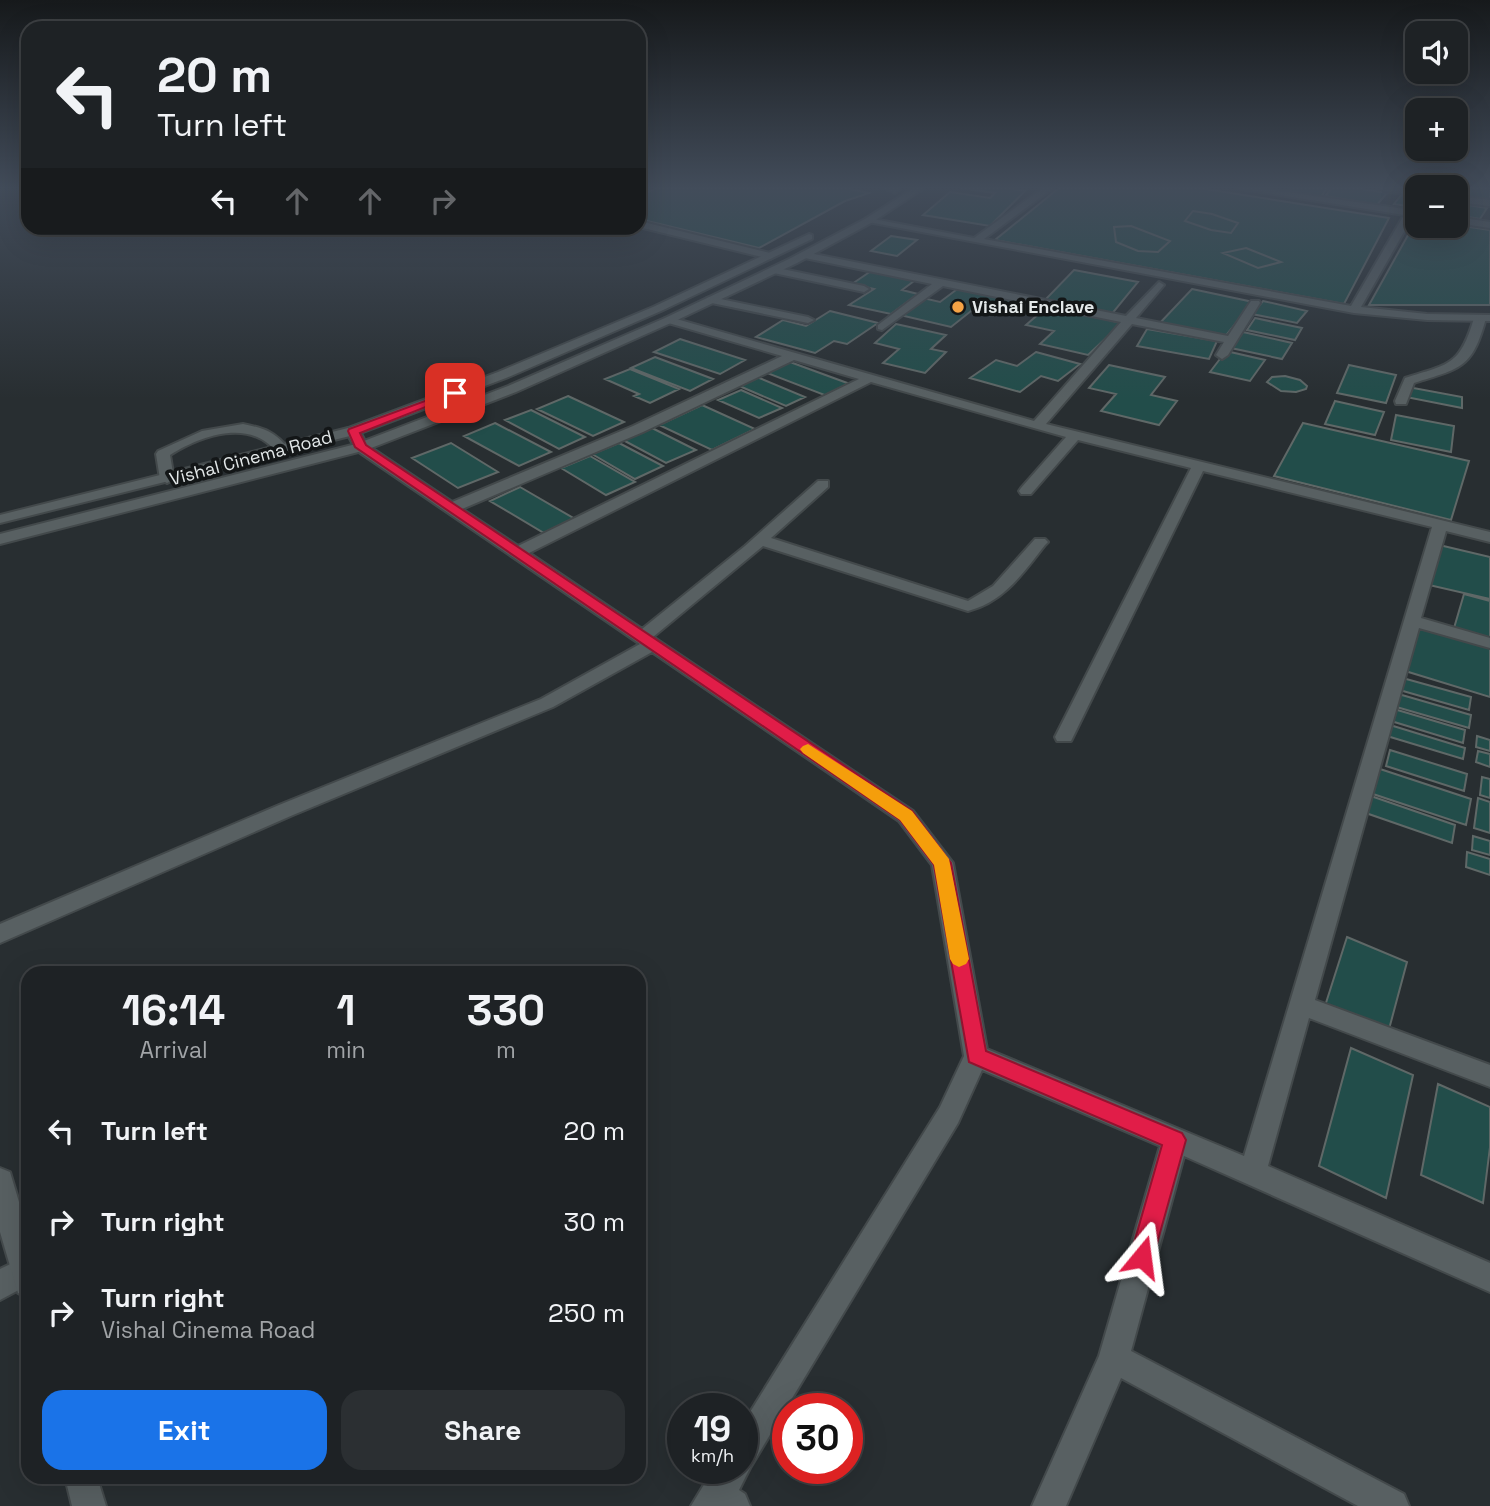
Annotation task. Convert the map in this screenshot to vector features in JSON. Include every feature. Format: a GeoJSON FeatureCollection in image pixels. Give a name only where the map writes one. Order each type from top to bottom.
{"type":"FeatureCollection","features":[{"type":"Feature","properties":{"kind":"street","name":"Vishal Cinema Road"},"geometry":{"type":"LineString","coordinates":[[0,519],[282,450],[357,439],[657,309],[765,258]]}},
{"type":"Feature","properties":{"kind":"street","name":"Vishal Cinema Road"},"geometry":{"type":"LineString","coordinates":[[0,539],[357,439],[512,388],[669,320],[798,258]]}},
{"type":"Feature","properties":{"kind":"street"},"geometry":{"type":"LineString","coordinates":[[801,258],[941,282],[1230,340]]}},
{"type":"Feature","properties":{"kind":"street"},"geometry":{"type":"LineString","coordinates":[[1071,258],[1354,310],[1427,317],[1485,318],[1473,343],[1456,366],[1409,381],[1401,401]]}},
{"type":"Feature","properties":{"kind":"street"},"geometry":{"type":"LineString","coordinates":[[1354,310],[1386,258]]}},
{"type":"Feature","properties":{"kind":"street"},"geometry":{"type":"LineString","coordinates":[[773,270],[864,289]]}},
{"type":"Feature","properties":{"kind":"street"},"geometry":{"type":"LineString","coordinates":[[882,327],[941,282]]}},
{"type":"Feature","properties":{"kind":"street"},"geometry":{"type":"LineString","coordinates":[[1037,426],[1159,285]]}},
{"type":"Feature","properties":{"kind":"street"},"geometry":{"type":"LineString","coordinates":[[711,300],[808,320]]}},
{"type":"Feature","properties":{"kind":"street"},"geometry":{"type":"LineString","coordinates":[[1222,355],[1255,303]]}},
{"type":"Feature","properties":{"kind":"street"},"geometry":{"type":"LineString","coordinates":[[669,320],[1037,426],[1490,537]]}},
{"type":"Feature","properties":{"kind":"street"},"geometry":{"type":"LineString","coordinates":[[451,508],[638,429],[792,356]]}},
{"type":"Feature","properties":{"kind":"street"},"geometry":{"type":"LineString","coordinates":[[517,553],[870,378]]}},
{"type":"Feature","properties":{"kind":"street"},"geometry":{"type":"LineString","coordinates":[[167,479],[163,454],[188,439],[230,428],[264,433],[279,442],[282,450]]}},
{"type":"Feature","properties":{"kind":"street"},"geometry":{"type":"LineString","coordinates":[[1026,491],[1075,435]]}},
{"type":"Feature","properties":{"kind":"street"},"geometry":{"type":"LineString","coordinates":[[357,439],[451,508],[906,816],[942,863],[976,1056],[949,1115],[758,1429]]}},
{"type":"Feature","properties":{"kind":"street"},"geometry":{"type":"LineString","coordinates":[[1064,737],[1199,465]]}},
{"type":"Feature","properties":{"kind":"street"},"geometry":{"type":"LineString","coordinates":[[0,934],[286,810],[547,703],[647,640],[823,484]]}},
{"type":"Feature","properties":{"kind":"street"},"geometry":{"type":"LineString","coordinates":[[1253,1172],[1440,525]]}},
{"type":"Feature","properties":{"kind":"street"},"geometry":{"type":"LineString","coordinates":[[760,540],[968,606],[982,603],[997,591],[1040,542]]}},
{"type":"Feature","properties":{"kind":"street"},"geometry":{"type":"LineString","coordinates":[[1413,621],[1490,643]]}},
{"type":"Feature","properties":{"kind":"street"},"geometry":{"type":"LineString","coordinates":[[1301,1006],[1490,1076]]}},
{"type":"Feature","properties":{"kind":"street"},"geometry":{"type":"LineString","coordinates":[[976,1056],[1253,1172],[1490,1278]]}},
{"type":"Feature","properties":{"kind":"street"},"geometry":{"type":"LineString","coordinates":[[1049,1506],[1114,1358],[1175,1140]]}},
{"type":"Feature","properties":{"kind":"street"},"geometry":{"type":"LineString","coordinates":[[0,1181],[18,1279]]}},
{"type":"Feature","properties":{"kind":"street"},"geometry":{"type":"LineString","coordinates":[[1114,1358],[1392,1506]]}},
{"type":"Feature","properties":{"kind":"street"},"geometry":{"type":"LineString","coordinates":[[83,1484],[89,1506]]}},
{"type":"Feature","properties":{"kind":"building"},"geometry":{"type":"Polygon","coordinates":[[[1095,258],[1368,258],[1344,304],[1095,258]]]}},
{"type":"Feature","properties":{"kind":"building"},"geometry":{"type":"Polygon","coordinates":[[[1235,258],[1272,258],[1281,262],[1258,268],[1235,258]]]}},
{"type":"Feature","properties":{"kind":"building"},"geometry":{"type":"Polygon","coordinates":[[[1395,258],[1490,258],[1490,305],[1369,305],[1395,258]]]}},
{"type":"Feature","properties":{"kind":"building"},"geometry":{"type":"Polygon","coordinates":[[[874,269],[918,278],[902,290],[918,294],[891,314],[849,305],[874,289],[852,284],[874,269]]]}},
{"type":"Feature","properties":{"kind":"building"},"geometry":{"type":"Polygon","coordinates":[[[1074,270],[1138,282],[1111,315],[1043,302],[1074,270]]]}},
{"type":"Feature","properties":{"kind":"building","name":"Vishai Enclave"},"geometry":{"type":"Polygon","coordinates":[[[960,287],[1015,298],[993,316],[971,311],[951,327],[900,315],[923,298],[940,302],[960,287]]]}},
{"type":"Feature","properties":{"kind":"building"},"geometry":{"type":"Polygon","coordinates":[[[1192,289],[1253,302],[1224,338],[1159,324],[1192,289]]]}},
{"type":"Feature","properties":{"kind":"building"},"geometry":{"type":"Polygon","coordinates":[[[1263,301],[1307,311],[1297,323],[1252,314],[1263,301]]]}},
{"type":"Feature","properties":{"kind":"building"},"geometry":{"type":"Polygon","coordinates":[[[1048,306],[1122,323],[1088,355],[1040,344],[1054,331],[1026,325],[1048,306]]]}},
{"type":"Feature","properties":{"kind":"building"},"geometry":{"type":"Polygon","coordinates":[[[830,311],[878,323],[847,344],[834,341],[815,353],[756,337],[783,320],[806,326],[830,311]]]}},
{"type":"Feature","properties":{"kind":"building"},"geometry":{"type":"Polygon","coordinates":[[[1255,318],[1302,328],[1295,340],[1247,330],[1255,318]]]}},
{"type":"Feature","properties":{"kind":"building"},"geometry":{"type":"Polygon","coordinates":[[[896,324],[946,335],[931,349],[946,352],[925,373],[883,363],[899,349],[875,343],[896,324]]]}},
{"type":"Feature","properties":{"kind":"building"},"geometry":{"type":"Polygon","coordinates":[[[1147,329],[1217,341],[1209,359],[1137,346],[1147,329]]]}},
{"type":"Feature","properties":{"kind":"building"},"geometry":{"type":"Polygon","coordinates":[[[1243,332],[1292,343],[1282,359],[1231,348],[1243,332]]]}},
{"type":"Feature","properties":{"kind":"building"},"geometry":{"type":"Polygon","coordinates":[[[680,339],[745,360],[720,374],[654,352],[680,339]]]}},
{"type":"Feature","properties":{"kind":"building"},"geometry":{"type":"Polygon","coordinates":[[[1226,351],[1265,360],[1250,381],[1210,372],[1226,351]]]}},
{"type":"Feature","properties":{"kind":"building"},"geometry":{"type":"Polygon","coordinates":[[[1036,352],[1080,364],[1058,381],[1041,376],[1020,392],[970,378],[996,360],[1017,366],[1036,352]]]}},
{"type":"Feature","properties":{"kind":"building"},"geometry":{"type":"Polygon","coordinates":[[[655,357],[713,379],[690,391],[631,368],[655,357]]]}},
{"type":"Feature","properties":{"kind":"building"},"geometry":{"type":"Polygon","coordinates":[[[790,362],[850,384],[827,396],[767,373],[790,362]]]}},
{"type":"Feature","properties":{"kind":"building"},"geometry":{"type":"Polygon","coordinates":[[[1109,365],[1165,377],[1151,395],[1177,401],[1159,425],[1101,411],[1116,394],[1089,388],[1109,365]]]}},
{"type":"Feature","properties":{"kind":"building"},"geometry":{"type":"Polygon","coordinates":[[[1349,365],[1396,375],[1386,403],[1337,393],[1349,365]]]}},
{"type":"Feature","properties":{"kind":"building"},"geometry":{"type":"Polygon","coordinates":[[[630,369],[679,389],[650,403],[634,396],[639,394],[605,379],[630,369]]]}},
{"type":"Feature","properties":{"kind":"building"},"geometry":{"type":"Polygon","coordinates":[[[1285,376],[1300,380],[1307,386],[1306,389],[1296,392],[1281,391],[1267,382],[1272,377],[1285,376]]]}},
{"type":"Feature","properties":{"kind":"building"},"geometry":{"type":"Polygon","coordinates":[[[757,377],[805,397],[786,406],[737,385],[757,377]]]}},
{"type":"Feature","properties":{"kind":"building"},"geometry":{"type":"Polygon","coordinates":[[[1408,387],[1462,397],[1462,408],[1406,397],[1408,387]]]}},
{"type":"Feature","properties":{"kind":"building"},"geometry":{"type":"Polygon","coordinates":[[[741,390],[782,408],[759,418],[718,400],[741,390]]]}},
{"type":"Feature","properties":{"kind":"building"},"geometry":{"type":"Polygon","coordinates":[[[568,396],[624,422],[593,436],[537,409],[568,396]]]}},
{"type":"Feature","properties":{"kind":"building"},"geometry":{"type":"Polygon","coordinates":[[[1335,401],[1384,412],[1375,435],[1325,424],[1335,401]]]}},
{"type":"Feature","properties":{"kind":"building"},"geometry":{"type":"Polygon","coordinates":[[[702,405],[755,429],[712,450],[659,425],[702,405]]]}},
{"type":"Feature","properties":{"kind":"building"},"geometry":{"type":"Polygon","coordinates":[[[531,410],[585,437],[559,449],[505,420],[531,410]]]}},
{"type":"Feature","properties":{"kind":"building"},"geometry":{"type":"Polygon","coordinates":[[[1396,415],[1454,426],[1451,452],[1391,440],[1396,415]]]}},
{"type":"Feature","properties":{"kind":"building"},"geometry":{"type":"Polygon","coordinates":[[[495,423],[551,452],[519,466],[464,436],[495,423]]]}},
{"type":"Feature","properties":{"kind":"building"},"geometry":{"type":"Polygon","coordinates":[[[1303,423],[1469,461],[1451,520],[1274,476],[1303,423]]]}},
{"type":"Feature","properties":{"kind":"building"},"geometry":{"type":"Polygon","coordinates":[[[652,428],[696,450],[666,463],[623,440],[652,428]]]}},
{"type":"Feature","properties":{"kind":"building"},"geometry":{"type":"Polygon","coordinates":[[[451,443],[498,472],[458,488],[412,458],[451,443]]]}},
{"type":"Feature","properties":{"kind":"building"},"geometry":{"type":"Polygon","coordinates":[[[619,443],[663,466],[635,479],[592,454],[619,443]]]}},
{"type":"Feature","properties":{"kind":"building"},"geometry":{"type":"Polygon","coordinates":[[[590,456],[635,482],[606,495],[561,468],[590,456]]]}},
{"type":"Feature","properties":{"kind":"building"},"geometry":{"type":"Polygon","coordinates":[[[520,487],[575,519],[544,533],[490,501],[520,487]]]}},
{"type":"Feature","properties":{"kind":"building"},"geometry":{"type":"Polygon","coordinates":[[[1435,544],[1490,557],[1490,599],[1429,585],[1435,544]]]}},
{"type":"Feature","properties":{"kind":"building"},"geometry":{"type":"Polygon","coordinates":[[[1464,594],[1490,601],[1490,638],[1454,628],[1464,594]]]}},
{"type":"Feature","properties":{"kind":"building"},"geometry":{"type":"Polygon","coordinates":[[[1415,627],[1490,648],[1490,697],[1402,670],[1415,627]]]}},
{"type":"Feature","properties":{"kind":"building"},"geometry":{"type":"Polygon","coordinates":[[[1399,677],[1471,697],[1469,710],[1396,689],[1399,677]]]}},
{"type":"Feature","properties":{"kind":"building"},"geometry":{"type":"Polygon","coordinates":[[[1395,693],[1471,715],[1469,728],[1393,706],[1395,693]]]}},
{"type":"Feature","properties":{"kind":"building"},"geometry":{"type":"Polygon","coordinates":[[[1394,709],[1465,730],[1463,743],[1391,721],[1394,709]]]}},
{"type":"Feature","properties":{"kind":"building"},"geometry":{"type":"Polygon","coordinates":[[[1390,725],[1465,748],[1463,759],[1387,736],[1390,725]]]}},
{"type":"Feature","properties":{"kind":"building"},"geometry":{"type":"Polygon","coordinates":[[[1477,736],[1490,740],[1490,751],[1476,747],[1477,736]]]}},
{"type":"Feature","properties":{"kind":"building"},"geometry":{"type":"Polygon","coordinates":[[[1390,750],[1467,774],[1464,791],[1386,766],[1390,750]]]}},
{"type":"Feature","properties":{"kind":"building"},"geometry":{"type":"Polygon","coordinates":[[[1478,751],[1490,754],[1490,767],[1476,762],[1478,751]]]}},
{"type":"Feature","properties":{"kind":"building"},"geometry":{"type":"Polygon","coordinates":[[[1377,768],[1471,799],[1466,825],[1370,793],[1377,768]]]}},
{"type":"Feature","properties":{"kind":"building"},"geometry":{"type":"Polygon","coordinates":[[[1482,777],[1490,779],[1490,798],[1480,795],[1482,777]]]}},
{"type":"Feature","properties":{"kind":"building"},"geometry":{"type":"Polygon","coordinates":[[[1368,795],[1455,825],[1452,843],[1363,812],[1368,795]]]}},
{"type":"Feature","properties":{"kind":"building"},"geometry":{"type":"Polygon","coordinates":[[[1478,798],[1490,802],[1490,833],[1474,828],[1478,798]]]}},
{"type":"Feature","properties":{"kind":"building"},"geometry":{"type":"Polygon","coordinates":[[[1473,836],[1490,841],[1490,855],[1472,850],[1473,836]]]}},
{"type":"Feature","properties":{"kind":"building"},"geometry":{"type":"Polygon","coordinates":[[[1467,852],[1490,859],[1490,875],[1466,867],[1467,852]]]}},
{"type":"Feature","properties":{"kind":"building"},"geometry":{"type":"Polygon","coordinates":[[[1347,937],[1407,962],[1388,1033],[1325,1006],[1347,937]]]}},
{"type":"Feature","properties":{"kind":"building"},"geometry":{"type":"Polygon","coordinates":[[[1351,1048],[1413,1075],[1386,1198],[1319,1166],[1351,1048]]]}},
{"type":"Feature","properties":{"kind":"building"},"geometry":{"type":"Polygon","coordinates":[[[1438,1084],[1490,1107],[1490,1147],[1483,1203],[1421,1175],[1438,1084]]]}},
{"type":"Feature","properties":{"kind":"slow traffic"},"geometry":{"type":"LineString","coordinates":[[808,749],[906,816],[942,863],[959,959]]}},
{"type":"Feature","properties":{"kind":"place","name":"Vishai Enclave"},"geometry":{"type":"Point","coordinates":[958,307]}},
{"type":"Feature","properties":{"kind":"route"},"geometry":{"type":"LineString","coordinates":[[455,393],[353,431],[361,447],[906,816],[942,863],[976,1056],[1175,1140],[1142,1257]]}}]}
